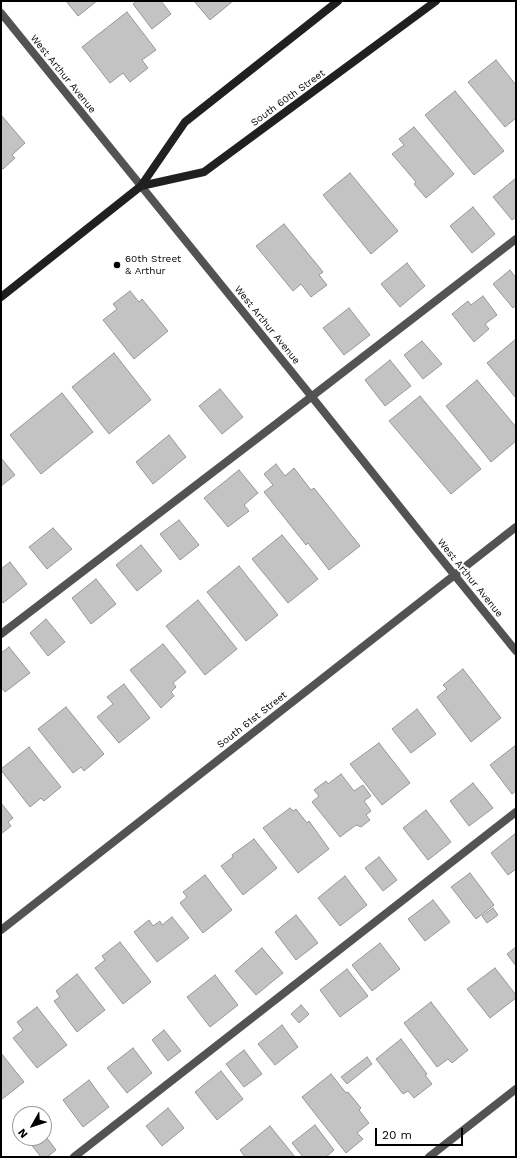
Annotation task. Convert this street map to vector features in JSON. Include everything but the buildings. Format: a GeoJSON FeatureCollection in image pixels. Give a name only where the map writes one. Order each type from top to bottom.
{"type":"FeatureCollection","features":[{"type":"Feature","properties":{"kind":"main road","name":"South 60th Street"},"geometry":{"type":"LineString","coordinates":[[1,297],[141,186],[185,122],[338,1]]}},
{"type":"Feature","properties":{"kind":"main road","name":"South 60th Street"},"geometry":{"type":"LineString","coordinates":[[141,186],[204,172],[436,1]]}},
{"type":"Feature","properties":{"kind":"street","name":"West Arthur Avenue"},"geometry":{"type":"LineString","coordinates":[[1,13],[312,396],[516,651]]}},
{"type":"Feature","properties":{"kind":"street"},"geometry":{"type":"LineString","coordinates":[[1,634],[516,239]]}},
{"type":"Feature","properties":{"kind":"street","name":"South 61st Street"},"geometry":{"type":"LineString","coordinates":[[1,930],[516,527]]}},
{"type":"Feature","properties":{"kind":"street"},"geometry":{"type":"LineString","coordinates":[[74,1157],[516,812]]}},
{"type":"Feature","properties":{"kind":"street"},"geometry":{"type":"LineString","coordinates":[[429,1157],[516,1089]]}},
{"type":"Feature","properties":{"kind":"place","name":"60th Street & Arthur"},"geometry":{"type":"Point","coordinates":[117,265]}}]}
